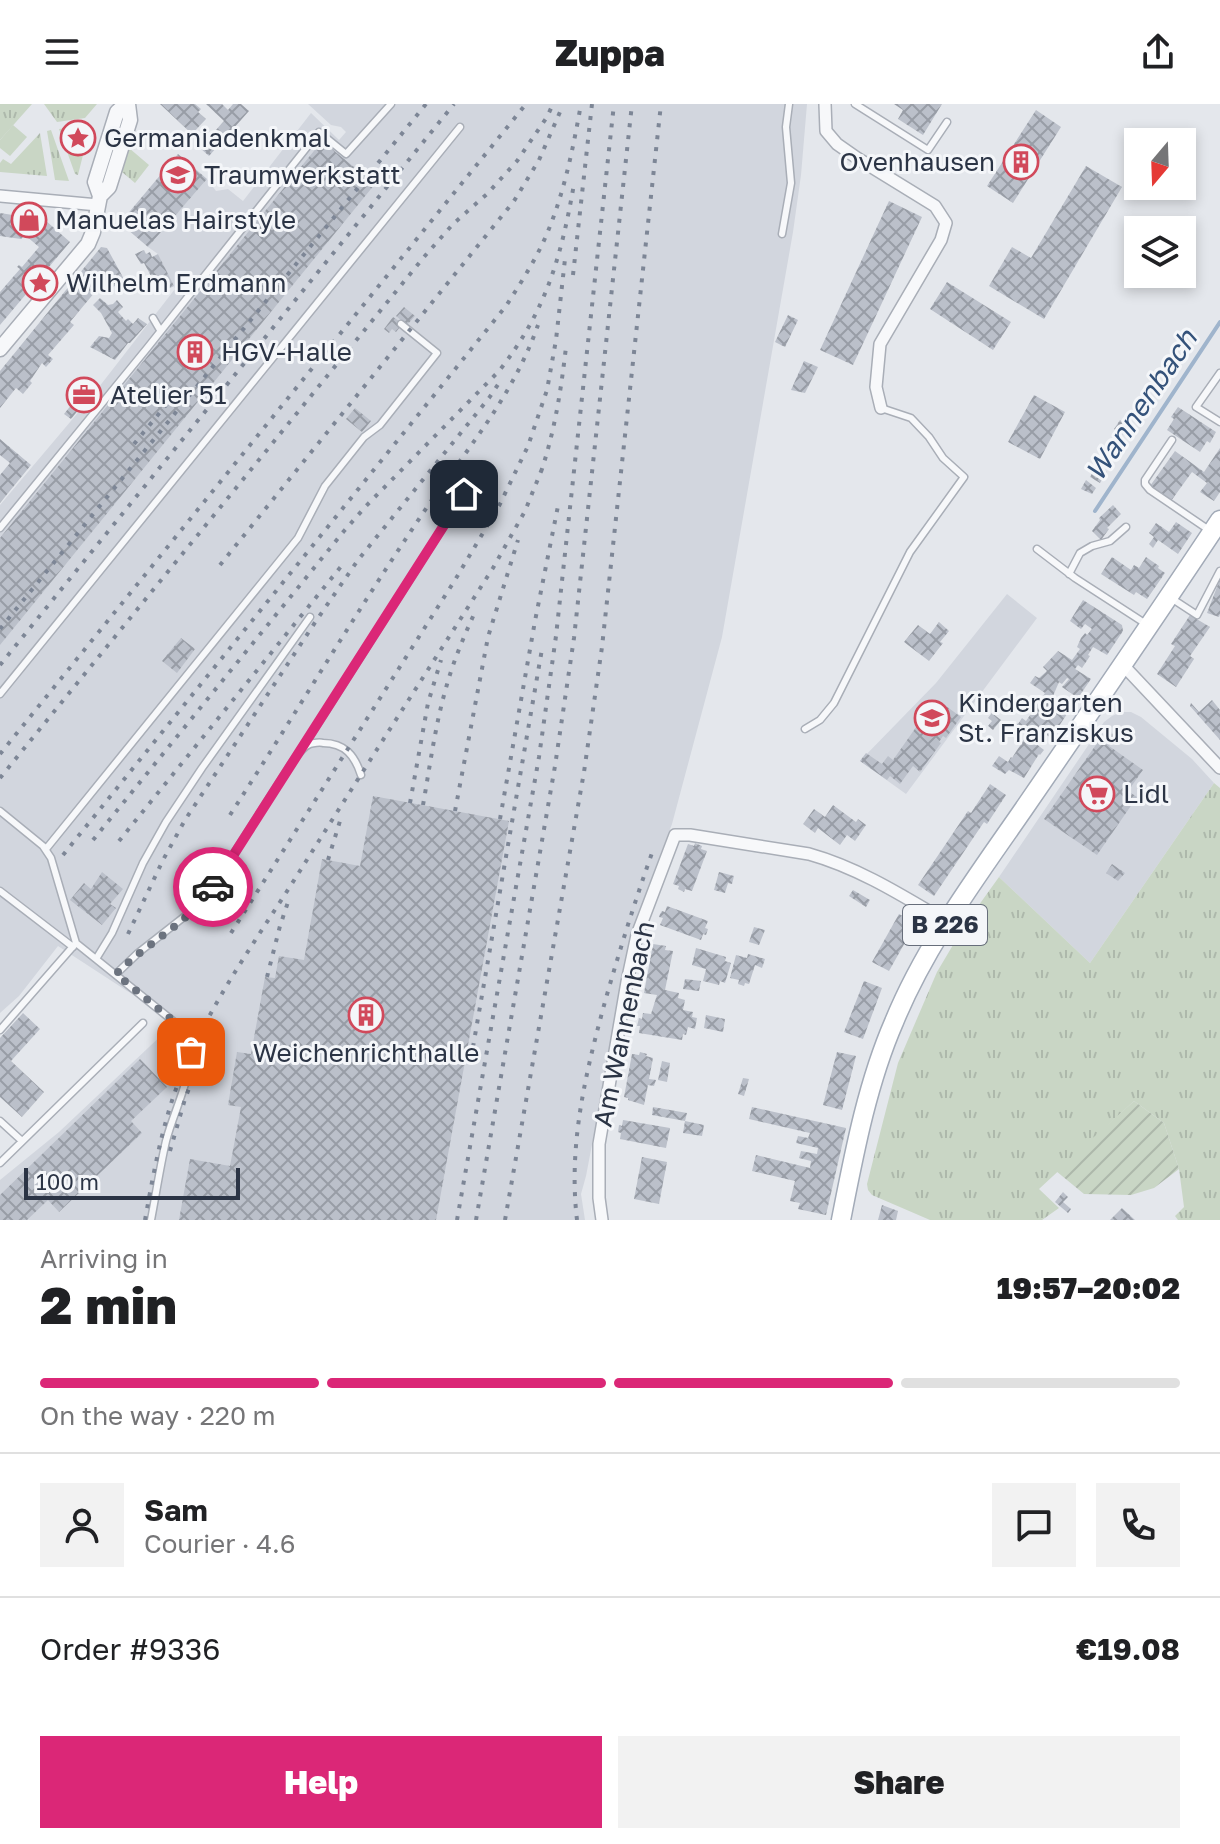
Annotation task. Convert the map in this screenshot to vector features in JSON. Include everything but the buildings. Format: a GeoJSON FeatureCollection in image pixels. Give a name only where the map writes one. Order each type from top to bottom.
{"type":"FeatureCollection","features":[{"type":"Feature","properties":{"kind":"main road","name":"B 226"},"geometry":{"type":"LineString","coordinates":[[841,1220],[879,1062],[913,978],[947,922],[1216,526]]}},
{"type":"Feature","properties":{"kind":"street"},"geometry":{"type":"LineString","coordinates":[[0,349],[88,244],[99,201],[109,187],[130,120],[127,104]]}},
{"type":"Feature","properties":{"kind":"street"},"geometry":{"type":"LineString","coordinates":[[825,104],[826,131],[837,144],[935,206],[946,223],[941,240],[880,344],[876,387],[881,408]]}},
{"type":"Feature","properties":{"kind":"street"},"geometry":{"type":"LineString","coordinates":[[0,196],[99,201]]}},
{"type":"Feature","properties":{"kind":"street"},"geometry":{"type":"LineString","coordinates":[[1122,664],[1220,768]]}},
{"type":"Feature","properties":{"kind":"street","name":"Am Wannenbach"},"geometry":{"type":"LineString","coordinates":[[602,1220],[599,1144],[627,982],[637,935],[675,835],[826,859],[903,896],[947,922]]}},
{"type":"Feature","properties":{"kind":"lane"},"geometry":{"type":"LineString","coordinates":[[0,528],[319,132],[346,154],[391,104]]}},
{"type":"Feature","properties":{"kind":"lane"},"geometry":{"type":"LineString","coordinates":[[782,234],[791,183],[786,127],[789,104]]}},
{"type":"Feature","properties":{"kind":"lane"},"geometry":{"type":"LineString","coordinates":[[855,104],[928,150],[947,122]]}},
{"type":"Feature","properties":{"kind":"lane"},"geometry":{"type":"LineString","coordinates":[[0,694],[460,127]]}},
{"type":"Feature","properties":{"kind":"lane"},"geometry":{"type":"LineString","coordinates":[[153,318],[160,330]]}},
{"type":"Feature","properties":{"kind":"lane"},"geometry":{"type":"LineString","coordinates":[[46,849],[298,538],[325,486],[364,437],[380,425],[437,353],[401,324]]}},
{"type":"Feature","properties":{"kind":"lane"},"geometry":{"type":"LineString","coordinates":[[1220,373],[1196,407],[1220,422]]}},
{"type":"Feature","properties":{"kind":"lane"},"geometry":{"type":"LineString","coordinates":[[805,729],[820,720],[834,703],[910,552],[964,477],[943,458],[911,418],[881,408]]}},
{"type":"Feature","properties":{"kind":"lane"},"geometry":{"type":"LineString","coordinates":[[1172,440],[1145,484],[1150,490],[1216,526]]}},
{"type":"Feature","properties":{"kind":"lane"},"geometry":{"type":"LineString","coordinates":[[116,974],[203,902],[464,494]]}},
{"type":"Feature","properties":{"kind":"lane"},"geometry":{"type":"LineString","coordinates":[[1069,574],[1080,553],[1110,541],[1126,527]]}},
{"type":"Feature","properties":{"kind":"lane"},"geometry":{"type":"LineString","coordinates":[[1037,549],[1069,574],[1149,625]]}},
{"type":"Feature","properties":{"kind":"lane"},"geometry":{"type":"LineString","coordinates":[[1168,596],[1197,615],[1220,571]]}},
{"type":"Feature","properties":{"kind":"lane"},"geometry":{"type":"LineString","coordinates":[[96,959],[112,933],[143,863],[166,822],[310,617]]}},
{"type":"Feature","properties":{"kind":"lane"},"geometry":{"type":"LineString","coordinates":[[296,757],[310,744],[338,744],[353,757],[361,775]]}},
{"type":"Feature","properties":{"kind":"lane"},"geometry":{"type":"LineString","coordinates":[[0,811],[46,849],[55,867],[75,945]]}},
{"type":"Feature","properties":{"kind":"lane"},"geometry":{"type":"LineString","coordinates":[[0,891],[116,974],[188,1033],[191,1044],[189,1067],[167,1140],[151,1220]]}},
{"type":"Feature","properties":{"kind":"lane"},"geometry":{"type":"LineString","coordinates":[[0,1030],[75,945]]}},
{"type":"Feature","properties":{"kind":"lane"},"geometry":{"type":"LineString","coordinates":[[0,1163],[143,1023]]}},
{"type":"Feature","properties":{"kind":"lane"},"geometry":{"type":"LineString","coordinates":[[0,1121],[22,1141]]}},
{"type":"Feature","properties":{"kind":"shaded area"},"geometry":{"type":"Polygon","coordinates":[[[308,104],[807,104],[793,232],[722,637],[672,824],[634,925],[581,1194],[585,1220],[0,1220],[0,1180],[59,1132],[166,1031],[185,1023],[127,991],[58,946],[19,996],[0,1013],[0,505],[92,396],[175,289],[158,254],[148,247],[207,179],[216,191],[228,189],[243,201],[311,113],[339,140],[346,132],[341,127],[331,125],[308,104]]]}},
{"type":"Feature","properties":{"kind":"shaded area","name":"Kindergarten St. Franziskus"},"geometry":{"type":"Polygon","coordinates":[[[1007,594],[1037,618],[906,794],[860,761],[936,683],[1007,594]]]}},
{"type":"Feature","properties":{"kind":"shaded area"},"geometry":{"type":"Polygon","coordinates":[[[1121,712],[1131,712],[1141,717],[1192,759],[1214,783],[1090,963],[999,877],[1104,722],[1121,712]]]}},
{"type":"Feature","properties":{"kind":"green space"},"geometry":{"type":"Polygon","coordinates":[[[0,104],[32,104],[0,140],[0,104]]]}},
{"type":"Feature","properties":{"kind":"green space"},"geometry":{"type":"Polygon","coordinates":[[[44,104],[97,104],[85,118],[57,122],[44,104]]]}},
{"type":"Feature","properties":{"kind":"green space"},"geometry":{"type":"Polygon","coordinates":[[[74,124],[93,136],[85,147],[78,175],[59,129],[74,124]]]}},
{"type":"Feature","properties":{"kind":"green space"},"geometry":{"type":"Polygon","coordinates":[[[13,125],[27,137],[10,156],[0,148],[0,140],[13,125]]]}},
{"type":"Feature","properties":{"kind":"green space"},"geometry":{"type":"Polygon","coordinates":[[[51,130],[69,181],[55,180],[47,131],[51,130]]]}},
{"type":"Feature","properties":{"kind":"green space"},"geometry":{"type":"Polygon","coordinates":[[[40,133],[47,176],[0,172],[3,159],[11,164],[40,133]]]}},
{"type":"Feature","properties":{"kind":"green space"},"geometry":{"type":"Polygon","coordinates":[[[129,148],[149,165],[135,183],[122,172],[129,148]]]}},
{"type":"Feature","properties":{"kind":"green space"},"geometry":{"type":"Polygon","coordinates":[[[1214,783],[1220,788],[1220,1220],[1178,1220],[1175,1216],[1184,1207],[1179,1169],[1164,1123],[1134,1101],[1039,1189],[1059,1208],[1042,1220],[930,1220],[872,1195],[867,1184],[898,1063],[937,972],[966,923],[999,877],[1090,963],[1214,783]]]}},
{"type":"Feature","properties":{"kind":"green space"},"geometry":{"type":"Polygon","coordinates":[[[1134,1101],[1164,1123],[1179,1169],[1154,1188],[1131,1195],[1084,1194],[1056,1171],[1134,1101]]]}},
{"type":"Feature","properties":{"kind":"waterway","name":"Wannenbach"},"geometry":{"type":"LineString","coordinates":[[1095,511],[1220,322]]}},
{"type":"Feature","properties":{"kind":"railway"},"geometry":{"type":"LineString","coordinates":[[0,629],[426,104]]}},
{"type":"Feature","properties":{"kind":"railway"},"geometry":{"type":"LineString","coordinates":[[0,665],[454,104]]}},
{"type":"Feature","properties":{"kind":"railway"},"geometry":{"type":"LineString","coordinates":[[0,754],[526,104]]}},
{"type":"Feature","properties":{"kind":"railway"},"geometry":{"type":"LineString","coordinates":[[0,778],[424,257],[517,161],[553,104]]}},
{"type":"Feature","properties":{"kind":"railway"},"geometry":{"type":"LineString","coordinates":[[63,855],[506,306],[537,254],[558,204],[581,104]]}},
{"type":"Feature","properties":{"kind":"railway"},"geometry":{"type":"LineString","coordinates":[[573,275],[592,104]]}},
{"type":"Feature","properties":{"kind":"railway"},"geometry":{"type":"LineString","coordinates":[[457,1220],[539,757],[556,636],[614,104]]}},
{"type":"Feature","properties":{"kind":"railway"},"geometry":{"type":"LineString","coordinates":[[476,1220],[555,766],[574,638],[632,104]]}},
{"type":"Feature","properties":{"kind":"railway"},"geometry":{"type":"LineString","coordinates":[[505,1220],[584,772],[602,647],[661,104]]}},
{"type":"Feature","properties":{"kind":"railway"},"geometry":{"type":"LineString","coordinates":[[220,565],[514,201],[539,160],[560,112]]}},
{"type":"Feature","properties":{"kind":"railway"},"geometry":{"type":"LineString","coordinates":[[93,840],[344,531],[499,371],[529,327],[549,283],[574,184]]}},
{"type":"Feature","properties":{"kind":"railway"},"geometry":{"type":"LineString","coordinates":[[231,933],[499,506],[528,446],[547,390],[565,259]]}},
{"type":"Feature","properties":{"kind":"railway"},"geometry":{"type":"LineString","coordinates":[[230,815],[396,553],[501,401],[538,325]]}},
{"type":"Feature","properties":{"kind":"railway"},"geometry":{"type":"LineString","coordinates":[[541,472],[557,410],[566,347]]}},
{"type":"Feature","properties":{"kind":"railway"},"geometry":{"type":"LineString","coordinates":[[128,934],[185,820],[316,621],[358,560],[499,383]]}},
{"type":"Feature","properties":{"kind":"railway"},"geometry":{"type":"LineString","coordinates":[[134,444],[180,388]]}},
{"type":"Feature","properties":{"kind":"railway"},"geometry":{"type":"LineString","coordinates":[[145,1220],[169,1109],[207,1021],[493,568],[525,511],[544,464]]}},
{"type":"Feature","properties":{"kind":"railway"},"geometry":{"type":"LineString","coordinates":[[500,819],[559,501]]}},
{"type":"Feature","properties":{"kind":"railway"},"geometry":{"type":"LineString","coordinates":[[455,811],[488,637],[518,540]]}},
{"type":"Feature","properties":{"kind":"railway"},"geometry":{"type":"LineString","coordinates":[[119,841],[343,564]]}},
{"type":"Feature","properties":{"kind":"railway"},"geometry":{"type":"LineString","coordinates":[[423,805],[446,688],[475,612]]}},
{"type":"Feature","properties":{"kind":"railway"},"geometry":{"type":"LineString","coordinates":[[473,1047],[542,649]]}},
{"type":"Feature","properties":{"kind":"railway"},"geometry":{"type":"LineString","coordinates":[[410,803],[428,703],[441,660]]}},
{"type":"Feature","properties":{"kind":"railway"},"geometry":{"type":"LineString","coordinates":[[328,860],[340,821]]}},
{"type":"Feature","properties":{"kind":"railway"},"geometry":{"type":"LineString","coordinates":[[577,1220],[575,1164],[586,1080],[611,980],[652,853]]}},
{"type":"Feature","properties":{"kind":"railway"},"geometry":{"type":"LineString","coordinates":[[267,977],[288,902]]}},
{"type":"Feature","properties":{"kind":"railway"},"geometry":{"type":"LineString","coordinates":[[170,1151],[201,1057]]}},
{"type":"Feature","properties":{"kind":"way so far"},"geometry":{"type":"LineString","coordinates":[[191,1052],[188,1033],[116,974],[197,908],[213,887]]}},
{"type":"Feature","properties":{"kind":"place","name":"Germaniadenkmal"},"geometry":{"type":"Point","coordinates":[78,138]}},
{"type":"Feature","properties":{"kind":"place","name":"Ovenhausen"},"geometry":{"type":"Point","coordinates":[1021,162]}},
{"type":"Feature","properties":{"kind":"place","name":"Traumwerkstatt"},"geometry":{"type":"Point","coordinates":[178,175]}},
{"type":"Feature","properties":{"kind":"place","name":"Manuelas Hairstyle"},"geometry":{"type":"Point","coordinates":[29,220]}},
{"type":"Feature","properties":{"kind":"place","name":"Wilhelm Erdmann"},"geometry":{"type":"Point","coordinates":[40,283]}},
{"type":"Feature","properties":{"kind":"place","name":"HGV-Halle"},"geometry":{"type":"Point","coordinates":[195,352]}},
{"type":"Feature","properties":{"kind":"place","name":"Atelier 51"},"geometry":{"type":"Point","coordinates":[84,395]}},
{"type":"Feature","properties":{"kind":"place","name":"Kindergarten St. Franziskus"},"geometry":{"type":"Point","coordinates":[932,718]}},
{"type":"Feature","properties":{"kind":"place","name":"Lidl"},"geometry":{"type":"Point","coordinates":[1097,794]}},
{"type":"Feature","properties":{"kind":"place","name":"Weichenrichthalle"},"geometry":{"type":"Point","coordinates":[366,1015]}},
{"type":"Feature","properties":{"kind":"route"},"geometry":{"type":"LineString","coordinates":[[213,887],[464,494]]}}]}
